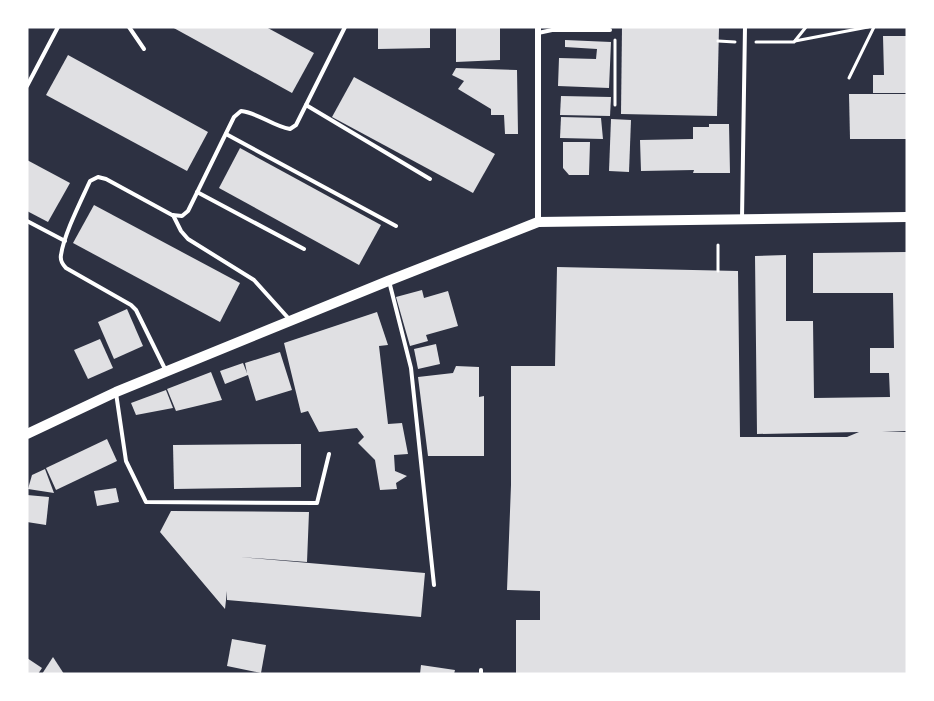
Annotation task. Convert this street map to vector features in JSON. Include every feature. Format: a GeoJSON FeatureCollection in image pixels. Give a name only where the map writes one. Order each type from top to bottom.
{"type":"FeatureCollection","features":[{"type":"Feature","properties":{"kind":"main road"},"geometry":{"type":"LineString","coordinates":[[27,434],[116,392],[538,222],[907,217]]}},
{"type":"Feature","properties":{"kind":"street"},"geometry":{"type":"LineString","coordinates":[[538,30],[538,222]]}},
{"type":"Feature","properties":{"kind":"lane"},"geometry":{"type":"LineString","coordinates":[[27,86],[58,27]]}},
{"type":"Feature","properties":{"kind":"lane"},"geometry":{"type":"LineString","coordinates":[[129,27],[144,50]]}},
{"type":"Feature","properties":{"kind":"lane"},"geometry":{"type":"LineString","coordinates":[[166,372],[136,310],[66,268],[62,262],[61,256],[65,241],[90,181],[98,177],[106,179],[172,214],[182,216],[188,211],[234,117],[242,111],[250,112],[281,128],[290,129],[296,125],[345,27]]}},
{"type":"Feature","properties":{"kind":"lane"},"geometry":{"type":"LineString","coordinates":[[742,219],[745,27]]}},
{"type":"Feature","properties":{"kind":"lane"},"geometry":{"type":"LineString","coordinates":[[538,30],[610,30]]}},
{"type":"Feature","properties":{"kind":"lane"},"geometry":{"type":"LineString","coordinates":[[306,105],[430,179]]}},
{"type":"Feature","properties":{"kind":"lane"},"geometry":{"type":"LineString","coordinates":[[226,134],[396,226]]}},
{"type":"Feature","properties":{"kind":"lane"},"geometry":{"type":"LineString","coordinates":[[197,192],[304,249]]}},
{"type":"Feature","properties":{"kind":"lane"},"geometry":{"type":"LineString","coordinates":[[172,214],[188,239],[254,280],[291,321]]}},
{"type":"Feature","properties":{"kind":"lane"},"geometry":{"type":"LineString","coordinates":[[27,221],[65,241]]}},
{"type":"Feature","properties":{"kind":"lane"},"geometry":{"type":"LineString","coordinates":[[388,281],[411,368],[434,585]]}},
{"type":"Feature","properties":{"kind":"lane"},"geometry":{"type":"LineString","coordinates":[[116,392],[126,461],[146,502],[316,503],[329,454]]}},
{"type":"Feature","properties":{"kind":"path"},"geometry":{"type":"LineString","coordinates":[[794,42],[806,27]]}},
{"type":"Feature","properties":{"kind":"path"},"geometry":{"type":"LineString","coordinates":[[718,41],[794,42],[868,27]]}},
{"type":"Feature","properties":{"kind":"path"},"geometry":{"type":"LineString","coordinates":[[849,78],[874,27]]}},
{"type":"Feature","properties":{"kind":"path"},"geometry":{"type":"LineString","coordinates":[[610,30],[615,39],[615,105]]}},
{"type":"Feature","properties":{"kind":"path"},"geometry":{"type":"LineString","coordinates":[[718,245],[718,271]]}},
{"type":"Feature","properties":{"kind":"building"},"geometry":{"type":"Polygon","coordinates":[[[172,27],[266,27],[314,53],[292,93],[172,27]]]}},
{"type":"Feature","properties":{"kind":"building"},"geometry":{"type":"Polygon","coordinates":[[[378,27],[430,27],[430,48],[378,49],[378,27]]]}},
{"type":"Feature","properties":{"kind":"building"},"geometry":{"type":"Polygon","coordinates":[[[456,27],[500,27],[500,60],[456,62],[456,27]]]}},
{"type":"Feature","properties":{"kind":"building"},"geometry":{"type":"Polygon","coordinates":[[[622,27],[719,27],[717,116],[621,114],[622,27]]]}},
{"type":"Feature","properties":{"kind":"building"},"geometry":{"type":"Polygon","coordinates":[[[883,36],[907,36],[907,93],[873,93],[873,75],[884,75],[883,36]]]}},
{"type":"Feature","properties":{"kind":"building"},"geometry":{"type":"Polygon","coordinates":[[[565,40],[611,42],[609,88],[558,86],[559,58],[596,59],[597,49],[565,47],[565,40]]]}},
{"type":"Feature","properties":{"kind":"building"},"geometry":{"type":"Polygon","coordinates":[[[68,55],[208,132],[187,171],[46,95],[68,55]]]}},
{"type":"Feature","properties":{"kind":"building"},"geometry":{"type":"Polygon","coordinates":[[[456,68],[517,70],[518,134],[505,134],[504,115],[491,115],[491,109],[458,89],[464,81],[452,75],[456,68]]]}},
{"type":"Feature","properties":{"kind":"building"},"geometry":{"type":"Polygon","coordinates":[[[354,77],[495,154],[473,193],[332,117],[354,77]]]}},
{"type":"Feature","properties":{"kind":"building"},"geometry":{"type":"Polygon","coordinates":[[[849,94],[907,94],[907,139],[850,139],[849,94]]]}},
{"type":"Feature","properties":{"kind":"building"},"geometry":{"type":"Polygon","coordinates":[[[561,96],[611,97],[610,116],[560,115],[561,96]]]}},
{"type":"Feature","properties":{"kind":"building"},"geometry":{"type":"Polygon","coordinates":[[[561,117],[601,118],[603,139],[560,138],[561,117]]]}},
{"type":"Feature","properties":{"kind":"building"},"geometry":{"type":"Polygon","coordinates":[[[611,119],[631,120],[629,172],[609,171],[611,119]]]}},
{"type":"Feature","properties":{"kind":"building"},"geometry":{"type":"Polygon","coordinates":[[[709,124],[729,124],[730,173],[693,173],[694,170],[641,171],[640,140],[693,139],[693,127],[709,127],[709,124]]]}},
{"type":"Feature","properties":{"kind":"building"},"geometry":{"type":"Polygon","coordinates":[[[563,142],[590,142],[589,175],[569,175],[563,168],[563,142]]]}},
{"type":"Feature","properties":{"kind":"building"},"geometry":{"type":"Polygon","coordinates":[[[240,148],[381,225],[359,265],[219,188],[240,148]]]}},
{"type":"Feature","properties":{"kind":"building"},"geometry":{"type":"Polygon","coordinates":[[[27,160],[70,183],[48,222],[27,211],[27,160]]]}},
{"type":"Feature","properties":{"kind":"building"},"geometry":{"type":"Polygon","coordinates":[[[94,205],[240,283],[220,322],[73,243],[94,205]]]}},
{"type":"Feature","properties":{"kind":"building"},"geometry":{"type":"Polygon","coordinates":[[[907,252],[907,431],[882,431],[907,432],[907,674],[516,674],[516,620],[540,620],[540,591],[507,590],[511,485],[511,366],[555,366],[557,267],[738,271],[740,437],[847,437],[859,432],[757,434],[755,256],[786,255],[786,321],[813,321],[814,398],[890,397],[889,373],[870,373],[870,348],[894,348],[893,293],[813,293],[813,253],[907,252]]]}},
{"type":"Feature","properties":{"kind":"building"},"geometry":{"type":"Polygon","coordinates":[[[422,290],[424,298],[448,291],[458,326],[426,335],[428,341],[410,346],[396,297],[422,290]]]}},
{"type":"Feature","properties":{"kind":"building"},"geometry":{"type":"Polygon","coordinates":[[[127,309],[143,346],[114,359],[98,322],[127,309]]]}},
{"type":"Feature","properties":{"kind":"building"},"geometry":{"type":"Polygon","coordinates":[[[377,312],[388,345],[379,346],[388,424],[402,423],[408,454],[394,455],[395,471],[407,476],[396,483],[397,489],[380,490],[375,460],[358,443],[364,437],[357,428],[319,432],[308,411],[301,413],[284,343],[377,312]]]}},
{"type":"Feature","properties":{"kind":"building"},"geometry":{"type":"Polygon","coordinates":[[[100,339],[113,368],[88,379],[74,350],[100,339]]]}},
{"type":"Feature","properties":{"kind":"building"},"geometry":{"type":"Polygon","coordinates":[[[436,344],[440,364],[418,369],[414,349],[436,344]]]}},
{"type":"Feature","properties":{"kind":"building"},"geometry":{"type":"Polygon","coordinates":[[[280,352],[292,390],[256,401],[248,375],[225,384],[220,371],[243,363],[247,373],[245,363],[280,352]]]}},
{"type":"Feature","properties":{"kind":"building"},"geometry":{"type":"Polygon","coordinates":[[[456,366],[479,367],[479,397],[484,396],[484,456],[428,456],[418,377],[453,373],[456,366]]]}},
{"type":"Feature","properties":{"kind":"building"},"geometry":{"type":"Polygon","coordinates":[[[211,372],[222,400],[176,411],[167,389],[211,372]]]}},
{"type":"Feature","properties":{"kind":"building"},"geometry":{"type":"Polygon","coordinates":[[[166,390],[173,408],[136,415],[131,403],[166,390]]]}},
{"type":"Feature","properties":{"kind":"building"},"geometry":{"type":"Polygon","coordinates":[[[107,439],[117,461],[56,490],[46,468],[107,439]]]}},
{"type":"Feature","properties":{"kind":"building"},"geometry":{"type":"Polygon","coordinates":[[[301,444],[301,487],[174,489],[173,445],[301,444]]]}},
{"type":"Feature","properties":{"kind":"building"},"geometry":{"type":"Polygon","coordinates":[[[45,469],[54,493],[28,489],[32,475],[45,469]]]}},
{"type":"Feature","properties":{"kind":"building"},"geometry":{"type":"Polygon","coordinates":[[[116,488],[119,502],[97,506],[94,491],[116,488]]]}},
{"type":"Feature","properties":{"kind":"building"},"geometry":{"type":"Polygon","coordinates":[[[27,495],[49,497],[46,525],[27,522],[27,495]]]}},
{"type":"Feature","properties":{"kind":"building"},"geometry":{"type":"Polygon","coordinates":[[[171,511],[309,512],[307,562],[240,557],[425,573],[421,617],[227,600],[227,591],[225,609],[160,532],[171,511]]]}},
{"type":"Feature","properties":{"kind":"building"},"geometry":{"type":"Polygon","coordinates":[[[232,639],[266,645],[261,673],[227,666],[232,639]]]}},
{"type":"Feature","properties":{"kind":"building"},"geometry":{"type":"Polygon","coordinates":[[[53,657],[64,674],[42,674],[53,657]]]}},
{"type":"Feature","properties":{"kind":"building"},"geometry":{"type":"Polygon","coordinates":[[[27,658],[42,668],[38,674],[27,674],[27,658]]]}},
{"type":"Feature","properties":{"kind":"building"},"geometry":{"type":"Polygon","coordinates":[[[421,665],[455,670],[454,674],[420,674],[421,665]]]}}]}
